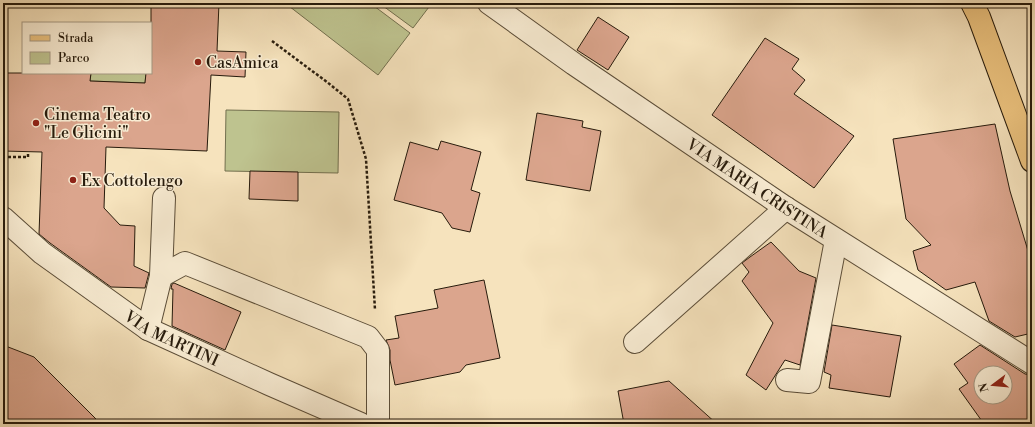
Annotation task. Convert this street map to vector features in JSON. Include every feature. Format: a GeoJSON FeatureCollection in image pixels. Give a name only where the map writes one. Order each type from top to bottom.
{"type":"FeatureCollection","features":[{"type":"Feature","properties":{"kind":"main road"},"geometry":{"type":"LineString","coordinates":[[972,3],[979,17],[1032,161]]}},
{"type":"Feature","properties":{"kind":"street","name":"VIA MARIA CRISTINA"},"geometry":{"type":"LineString","coordinates":[[489,3],[574,64],[786,208],[1032,363]]}},
{"type":"Feature","properties":{"kind":"street"},"geometry":{"type":"LineString","coordinates":[[148,329],[161,276],[164,198]]}},
{"type":"Feature","properties":{"kind":"street"},"geometry":{"type":"LineString","coordinates":[[635,342],[786,208]]}},
{"type":"Feature","properties":{"kind":"street","name":"VIA MARTINI"},"geometry":{"type":"LineString","coordinates":[[3,218],[42,253],[148,329],[268,384],[361,424]]}},
{"type":"Feature","properties":{"kind":"street"},"geometry":{"type":"LineString","coordinates":[[787,380],[809,382],[836,240]]}},
{"type":"Feature","properties":{"kind":"street"},"geometry":{"type":"LineString","coordinates":[[161,276],[185,263],[368,337],[378,350],[378,424]]}},
{"type":"Feature","properties":{"kind":"path"},"geometry":{"type":"LineString","coordinates":[[272,41],[348,99],[366,159],[378,350]]}},
{"type":"Feature","properties":{"kind":"path"},"geometry":{"type":"LineString","coordinates":[[3,157],[28,157],[28,152]]}},
{"type":"Feature","properties":{"kind":"green space"},"geometry":{"type":"Polygon","coordinates":[[[285,3],[370,3],[410,33],[378,75],[285,3]]]}},
{"type":"Feature","properties":{"kind":"green space"},"geometry":{"type":"Polygon","coordinates":[[[379,3],[432,3],[413,28],[379,3]]]}},
{"type":"Feature","properties":{"kind":"green space"},"geometry":{"type":"Polygon","coordinates":[[[91,74],[146,74],[145,83],[90,81],[91,74]]]}},
{"type":"Feature","properties":{"kind":"green space"},"geometry":{"type":"Polygon","coordinates":[[[226,110],[339,112],[338,173],[225,171],[226,110]]]}},
{"type":"Feature","properties":{"kind":"building","name":"Ex Cottolengo"},"geometry":{"type":"Polygon","coordinates":[[[151,3],[219,3],[217,51],[246,52],[245,77],[211,75],[207,151],[106,147],[104,208],[120,225],[135,226],[134,266],[149,273],[145,288],[111,287],[39,234],[42,152],[3,151],[3,73],[91,74],[90,81],[145,83],[146,74],[152,74],[151,3]]]}},
{"type":"Feature","properties":{"kind":"building"},"geometry":{"type":"Polygon","coordinates":[[[598,17],[629,37],[608,70],[577,50],[598,17]]]}},
{"type":"Feature","properties":{"kind":"building"},"geometry":{"type":"Polygon","coordinates":[[[765,38],[799,59],[792,69],[805,80],[794,94],[854,136],[814,188],[712,115],[765,38]]]}},
{"type":"Feature","properties":{"kind":"building"},"geometry":{"type":"Polygon","coordinates":[[[537,113],[583,121],[582,127],[601,131],[590,191],[526,180],[537,113]]]}},
{"type":"Feature","properties":{"kind":"building"},"geometry":{"type":"Polygon","coordinates":[[[995,124],[1010,191],[1032,264],[1032,333],[1015,337],[989,321],[975,282],[946,290],[918,270],[913,251],[931,245],[906,219],[893,139],[995,124]]]}},
{"type":"Feature","properties":{"kind":"building"},"geometry":{"type":"Polygon","coordinates":[[[441,141],[481,152],[471,190],[480,193],[470,232],[452,228],[442,213],[394,200],[410,142],[438,150],[441,141]]]}},
{"type":"Feature","properties":{"kind":"building"},"geometry":{"type":"Polygon","coordinates":[[[250,171],[298,172],[298,201],[249,199],[250,171]]]}},
{"type":"Feature","properties":{"kind":"building"},"geometry":{"type":"Polygon","coordinates":[[[771,242],[799,271],[816,278],[800,365],[785,360],[766,390],[746,375],[773,323],[742,281],[749,272],[742,263],[771,242]]]}},
{"type":"Feature","properties":{"kind":"building"},"geometry":{"type":"Polygon","coordinates":[[[484,280],[500,358],[466,365],[460,372],[395,385],[390,360],[390,350],[386,340],[399,338],[395,316],[438,308],[434,290],[484,280]]]}},
{"type":"Feature","properties":{"kind":"building"},"geometry":{"type":"Polygon","coordinates":[[[174,283],[241,312],[225,350],[172,326],[173,289],[171,289],[172,284],[174,283]]]}},
{"type":"Feature","properties":{"kind":"building"},"geometry":{"type":"Polygon","coordinates":[[[832,325],[901,336],[890,397],[829,388],[831,375],[824,372],[832,325]]]}},
{"type":"Feature","properties":{"kind":"building"},"geometry":{"type":"Polygon","coordinates":[[[3,345],[34,357],[101,424],[3,424],[3,345]]]}},
{"type":"Feature","properties":{"kind":"building"},"geometry":{"type":"Polygon","coordinates":[[[980,345],[1011,365],[973,365],[973,405],[1013,405],[1013,366],[1025,374],[1032,375],[1032,424],[984,424],[959,389],[968,383],[954,364],[980,345]]]}},
{"type":"Feature","properties":{"kind":"building"},"geometry":{"type":"Polygon","coordinates":[[[669,381],[717,424],[624,424],[618,391],[669,381]]]}},
{"type":"Feature","properties":{"kind":"place","name":"CasAmica"},"geometry":{"type":"Point","coordinates":[198,62]}},
{"type":"Feature","properties":{"kind":"place","name":"Cinema Teatro \"Le Glicini\""},"geometry":{"type":"Point","coordinates":[36,123]}},
{"type":"Feature","properties":{"kind":"place","name":"Ex Cottolengo"},"geometry":{"type":"Point","coordinates":[73,180]}}]}
